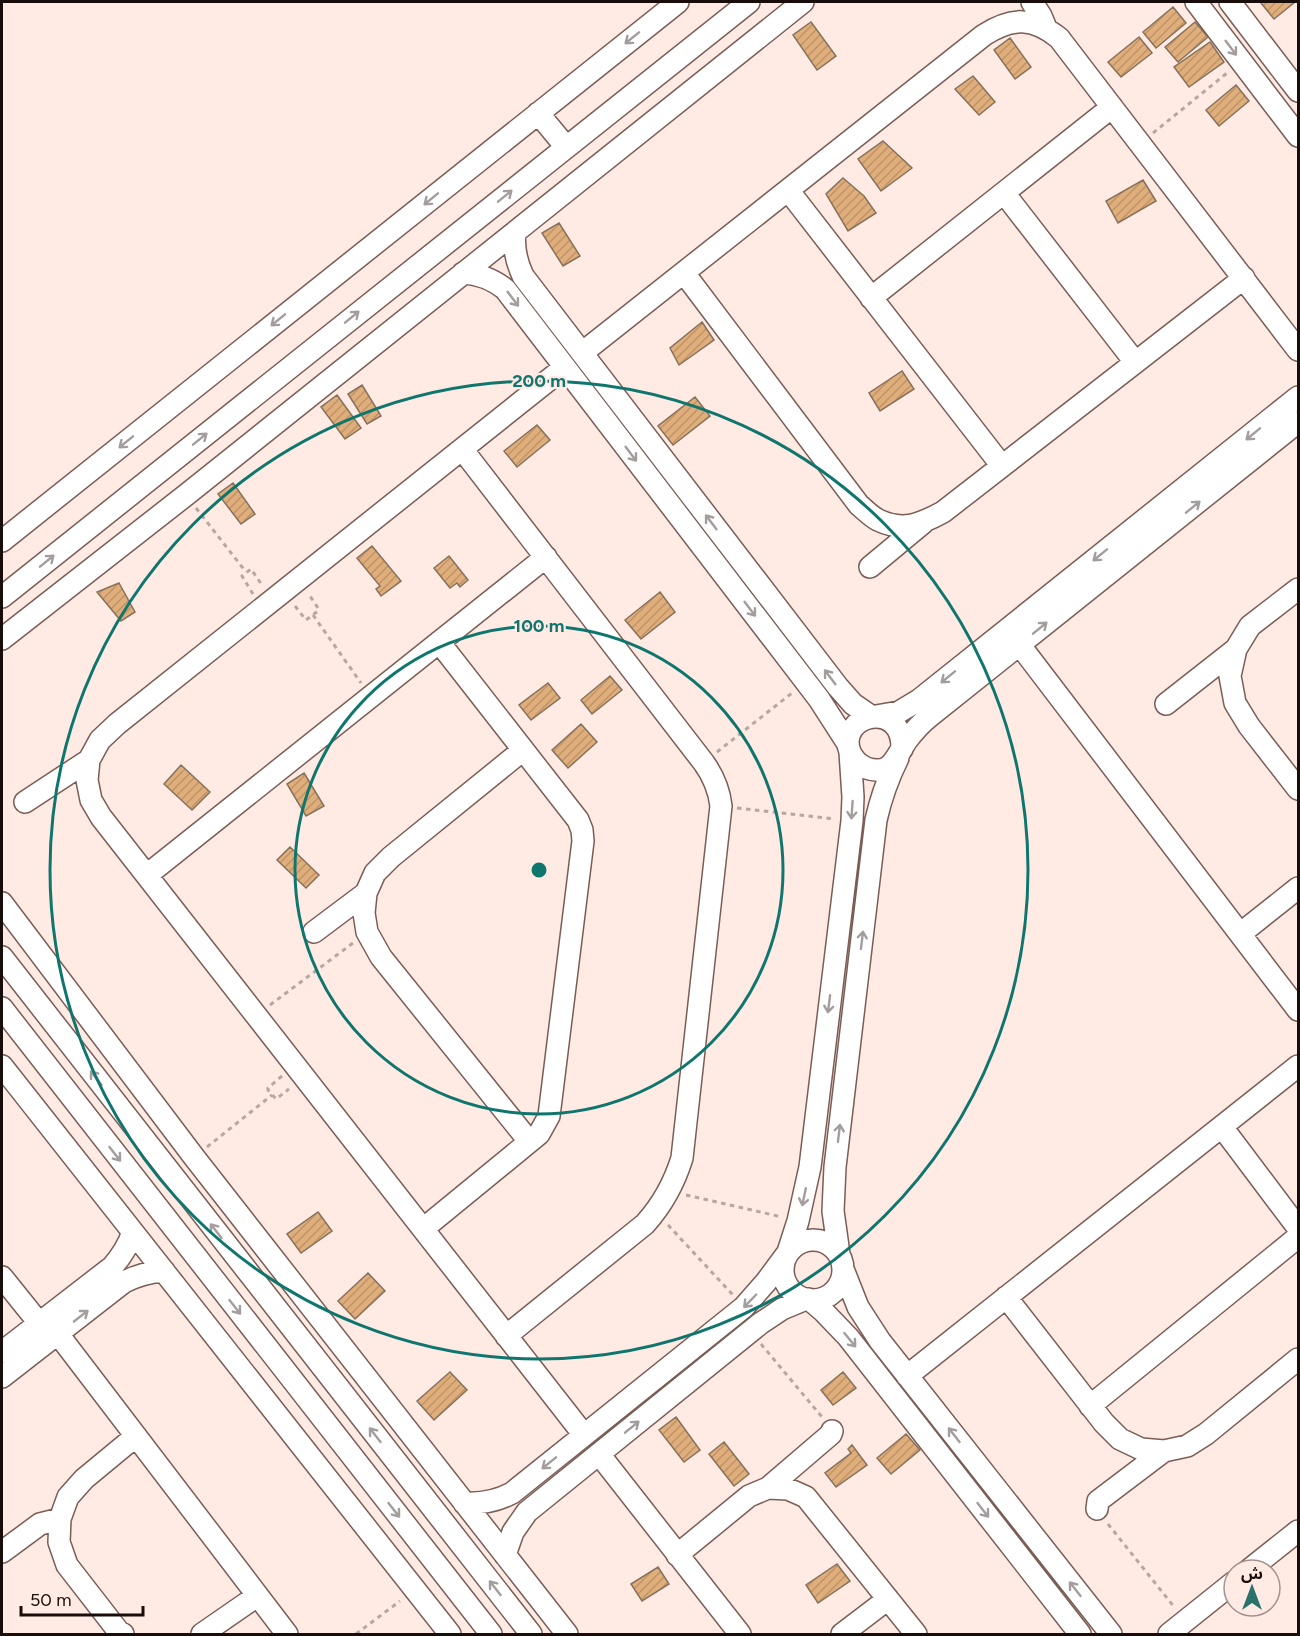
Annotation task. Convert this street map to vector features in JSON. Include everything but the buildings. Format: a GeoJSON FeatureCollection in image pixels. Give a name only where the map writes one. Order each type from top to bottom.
{"type":"FeatureCollection","features":[{"type":"Feature","properties":{"kind":"street"},"geometry":{"type":"LineString","coordinates":[[2,541],[678,2]]}},
{"type":"Feature","properties":{"kind":"street"},"geometry":{"type":"LineString","coordinates":[[2,597],[749,2]]}},
{"type":"Feature","properties":{"kind":"street"},"geometry":{"type":"LineString","coordinates":[[2,639],[186,495],[803,2]]}},
{"type":"Feature","properties":{"kind":"street"},"geometry":{"type":"LineString","coordinates":[[1032,2],[1046,28]]}},
{"type":"Feature","properties":{"kind":"street"},"geometry":{"type":"LineString","coordinates":[[1196,2],[1299,136]]}},
{"type":"Feature","properties":{"kind":"street"},"geometry":{"type":"LineString","coordinates":[[1230,2],[1299,91]]}},
{"type":"Feature","properties":{"kind":"street"},"geometry":{"type":"LineString","coordinates":[[582,353],[974,42],[998,26],[1014,21],[1030,22],[1046,28],[1059,38],[1299,350]]}},
{"type":"Feature","properties":{"kind":"street"},"geometry":{"type":"LineString","coordinates":[[871,298],[1112,107]]}},
{"type":"Feature","properties":{"kind":"street"},"geometry":{"type":"LineString","coordinates":[[538,113],[566,147]]}},
{"type":"Feature","properties":{"kind":"street"},"geometry":{"type":"LineString","coordinates":[[788,190],[1002,466]]}},
{"type":"Feature","properties":{"kind":"street"},"geometry":{"type":"LineString","coordinates":[[1004,193],[1135,362]]}},
{"type":"Feature","properties":{"kind":"street"},"geometry":{"type":"LineString","coordinates":[[506,1555],[513,1532],[527,1512],[771,1316],[807,1299],[817,1299],[832,1292],[838,1286],[841,1262],[833,1211],[835,1167],[876,820],[888,777],[900,753],[902,739],[893,723],[885,718],[874,716],[853,704],[838,687],[523,276],[515,254],[515,231]]}},
{"type":"Feature","properties":{"kind":"street"},"geometry":{"type":"LineString","coordinates":[[464,273],[475,273],[486,277],[506,289],[827,710],[855,760],[862,767],[872,770],[891,765],[914,731],[930,716],[1299,422]]}},
{"type":"Feature","properties":{"kind":"street"},"geometry":{"type":"LineString","coordinates":[[684,273],[859,505],[877,520],[900,526],[923,524]]}},
{"type":"Feature","properties":{"kind":"street"},"geometry":{"type":"LineString","coordinates":[[870,567],[1244,278]]}},
{"type":"Feature","properties":{"kind":"street"},"geometry":{"type":"LineString","coordinates":[[565,367],[117,724],[100,740],[89,760],[87,780],[91,800],[101,817],[584,1436]]}},
{"type":"Feature","properties":{"kind":"street"},"geometry":{"type":"LineString","coordinates":[[1080,1635],[848,1337],[823,1311],[790,1290],[785,1282],[783,1264],[798,1221],[810,1167],[852,821],[853,797],[849,736],[858,723],[864,719],[899,712],[919,700],[1299,397]]}},
{"type":"Feature","properties":{"kind":"street"},"geometry":{"type":"LineString","coordinates":[[462,449],[704,763],[719,791],[721,806],[682,1158],[670,1191],[645,1224],[506,1336]]}},
{"type":"Feature","properties":{"kind":"street"},"geometry":{"type":"LineString","coordinates":[[147,875],[546,557]]}},
{"type":"Feature","properties":{"kind":"street"},"geometry":{"type":"LineString","coordinates":[[1299,588],[1250,626],[1236,649],[1230,676],[1235,703],[1249,726],[1299,789]]}},
{"type":"Feature","properties":{"kind":"street"},"geometry":{"type":"LineString","coordinates":[[423,1228],[539,1134],[545,1125],[551,1106],[583,835],[578,820],[439,642]]}},
{"type":"Feature","properties":{"kind":"street"},"geometry":{"type":"LineString","coordinates":[[1019,645],[1299,1010]]}},
{"type":"Feature","properties":{"kind":"street"},"geometry":{"type":"LineString","coordinates":[[1166,704],[1236,649]]}},
{"type":"Feature","properties":{"kind":"street"},"geometry":{"type":"LineString","coordinates":[[523,750],[391,856],[375,873],[366,893],[364,913],[367,932],[381,957],[530,1141]]}},
{"type":"Feature","properties":{"kind":"street"},"geometry":{"type":"LineString","coordinates":[[25,802],[89,760]]}},
{"type":"Feature","properties":{"kind":"street"},"geometry":{"type":"LineString","coordinates":[[1240,934],[1299,888]]}},
{"type":"Feature","properties":{"kind":"street"},"geometry":{"type":"LineString","coordinates":[[314,932],[366,893]]}},
{"type":"Feature","properties":{"kind":"street"},"geometry":{"type":"LineString","coordinates":[[2,903],[261,1244],[567,1635]]}},
{"type":"Feature","properties":{"kind":"street"},"geometry":{"type":"LineString","coordinates":[[2,957],[531,1635]]}},
{"type":"Feature","properties":{"kind":"street"},"geometry":{"type":"LineString","coordinates":[[2,1008],[491,1635]]}},
{"type":"Feature","properties":{"kind":"street"},"geometry":{"type":"LineString","coordinates":[[2,1066],[450,1635]]}},
{"type":"Feature","properties":{"kind":"street"},"geometry":{"type":"LineString","coordinates":[[907,1376],[1299,1066]]}},
{"type":"Feature","properties":{"kind":"street"},"geometry":{"type":"LineString","coordinates":[[1222,1127],[1299,1228]]}},
{"type":"Feature","properties":{"kind":"street"},"geometry":{"type":"LineString","coordinates":[[144,1191],[169,1171]]}},
{"type":"Feature","properties":{"kind":"street"},"geometry":{"type":"LineString","coordinates":[[2,1352],[112,1267],[125,1251],[133,1232]]}},
{"type":"Feature","properties":{"kind":"street"},"geometry":{"type":"LineString","coordinates":[[1090,1406],[1299,1237]]}},
{"type":"Feature","properties":{"kind":"street"},"geometry":{"type":"LineString","coordinates":[[464,1503],[489,1502],[512,1493],[744,1307],[795,1245],[804,1241],[824,1242],[832,1247],[841,1262],[858,1307],[868,1324],[1111,1635]]}},
{"type":"Feature","properties":{"kind":"street"},"geometry":{"type":"LineString","coordinates":[[242,1264],[261,1244]]}},
{"type":"Feature","properties":{"kind":"street"},"geometry":{"type":"LineString","coordinates":[[2,1377],[124,1282],[143,1273],[164,1271]]}},
{"type":"Feature","properties":{"kind":"street"},"geometry":{"type":"LineString","coordinates":[[2,1277],[39,1323]]}},
{"type":"Feature","properties":{"kind":"street"},"geometry":{"type":"LineString","coordinates":[[1006,1297],[1104,1423],[1120,1439],[1141,1449],[1164,1451],[1186,1446],[1206,1434],[1299,1359]]}},
{"type":"Feature","properties":{"kind":"street"},"geometry":{"type":"LineString","coordinates":[[58,1334],[287,1635]]}},
{"type":"Feature","properties":{"kind":"street"},"geometry":{"type":"LineString","coordinates":[[677,1555],[750,1496],[768,1488],[832,1431]]}},
{"type":"Feature","properties":{"kind":"street"},"geometry":{"type":"LineString","coordinates":[[123,1635],[68,1565],[60,1542],[60,1519],[68,1497],[84,1479],[136,1436]]}},
{"type":"Feature","properties":{"kind":"street"},"geometry":{"type":"LineString","coordinates":[[1097,1509],[1098,1501],[1164,1451]]}},
{"type":"Feature","properties":{"kind":"street"},"geometry":{"type":"LineString","coordinates":[[599,1454],[740,1635]]}},
{"type":"Feature","properties":{"kind":"street"},"geometry":{"type":"LineString","coordinates":[[768,1488],[788,1489],[806,1497],[916,1635]]}},
{"type":"Feature","properties":{"kind":"street"},"geometry":{"type":"LineString","coordinates":[[2,1552],[40,1524],[60,1519]]}},
{"type":"Feature","properties":{"kind":"street"},"geometry":{"type":"LineString","coordinates":[[1265,1558],[1299,1531]]}},
{"type":"Feature","properties":{"kind":"street"},"geometry":{"type":"LineString","coordinates":[[1169,1635],[1222,1592]]}},
{"type":"Feature","properties":{"kind":"street"},"geometry":{"type":"LineString","coordinates":[[202,1635],[257,1596]]}},
{"type":"Feature","properties":{"kind":"street"},"geometry":{"type":"LineString","coordinates":[[842,1635],[888,1599]]}},
{"type":"Feature","properties":{"kind":"path"},"geometry":{"type":"LineString","coordinates":[[1140,144],[1242,62]]}},
{"type":"Feature","properties":{"kind":"path"},"geometry":{"type":"LineString","coordinates":[[186,495],[246,572]]}},
{"type":"Feature","properties":{"kind":"path"},"geometry":{"type":"LineString","coordinates":[[279,594],[241,578],[252,569],[279,594],[304,618],[308,619],[319,609],[279,594]]}},
{"type":"Feature","properties":{"kind":"path"},"geometry":{"type":"LineString","coordinates":[[313,615],[371,696]]}},
{"type":"Feature","properties":{"kind":"path"},"geometry":{"type":"LineString","coordinates":[[704,763],[806,682]]}},
{"type":"Feature","properties":{"kind":"path"},"geometry":{"type":"LineString","coordinates":[[721,806],[852,821]]}},
{"type":"Feature","properties":{"kind":"path"},"geometry":{"type":"LineString","coordinates":[[256,1016],[367,932]]}},
{"type":"Feature","properties":{"kind":"path"},"geometry":{"type":"LineString","coordinates":[[299,1071],[278,1099],[268,1090],[268,1088],[299,1071]]}},
{"type":"Feature","properties":{"kind":"path"},"geometry":{"type":"LineString","coordinates":[[194,1157],[272,1095]]}},
{"type":"Feature","properties":{"kind":"path"},"geometry":{"type":"LineString","coordinates":[[670,1191],[798,1221]]}},
{"type":"Feature","properties":{"kind":"path"},"geometry":{"type":"LineString","coordinates":[[656,1212],[744,1307]]}},
{"type":"Feature","properties":{"kind":"path"},"geometry":{"type":"LineString","coordinates":[[751,1331],[832,1431]]}},
{"type":"Feature","properties":{"kind":"path"},"geometry":{"type":"LineString","coordinates":[[1097,1509],[1185,1621]]}},
{"type":"Feature","properties":{"kind":"path"},"geometry":{"type":"LineString","coordinates":[[356,1635],[415,1590]]}}]}
